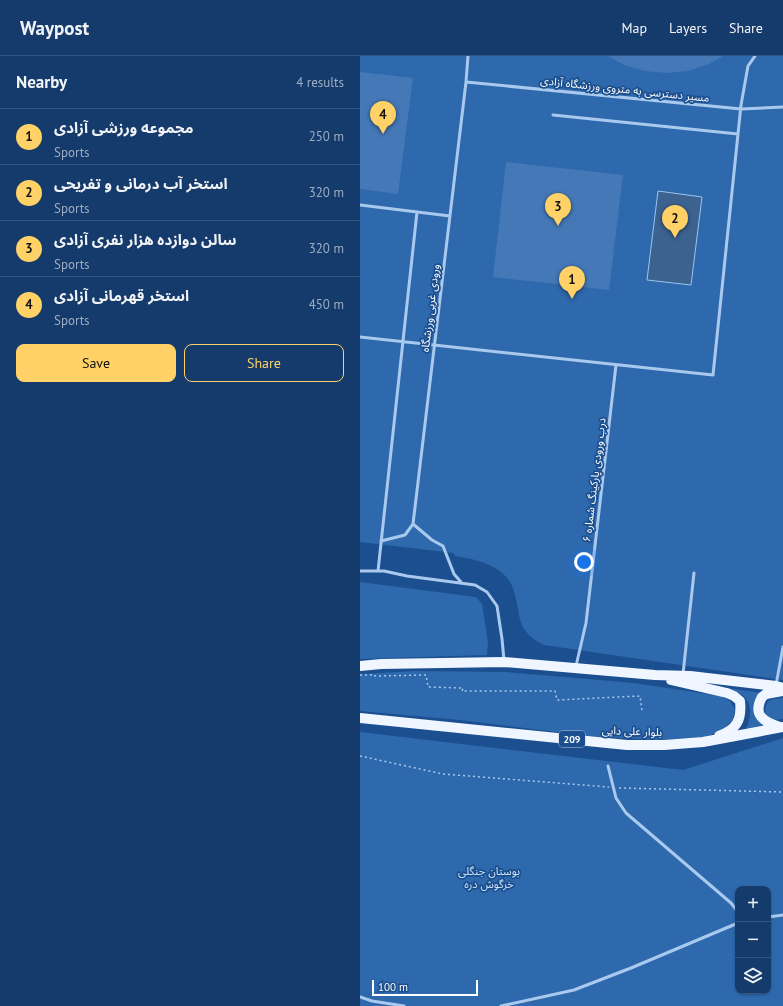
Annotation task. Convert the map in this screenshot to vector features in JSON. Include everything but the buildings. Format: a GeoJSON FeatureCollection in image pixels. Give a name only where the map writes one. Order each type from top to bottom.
{"type":"FeatureCollection","features":[{"type":"Feature","properties":{"kind":"main road"},"geometry":{"type":"LineString","coordinates":[[360,666],[382,664],[504,662],[683,676],[781,688]]}},
{"type":"Feature","properties":{"kind":"main road"},"geometry":{"type":"LineString","coordinates":[[655,675],[727,693],[740,701],[741,709],[739,720],[734,728],[724,734],[703,742]]}},
{"type":"Feature","properties":{"kind":"main road"},"geometry":{"type":"LineString","coordinates":[[781,688],[762,697],[758,707],[758,712],[761,718],[766,722],[782,727]]}},
{"type":"Feature","properties":{"kind":"main road","name":"بلوار علی دایی"},"geometry":{"type":"LineString","coordinates":[[360,718],[627,745],[664,745],[703,742],[782,727]]}},
{"type":"Feature","properties":{"kind":"lane","name":"ورودی غربی ورزشگاه"},"geometry":{"type":"LineString","coordinates":[[413,524],[468,56]]}},
{"type":"Feature","properties":{"kind":"lane"},"geometry":{"type":"LineString","coordinates":[[360,337],[713,375],[741,110],[748,66],[755,56]]}},
{"type":"Feature","properties":{"kind":"lane","name":"مسیر دسترسی به متروی ورزشگاه آزادی"},"geometry":{"type":"LineString","coordinates":[[466,82],[741,110],[782,107]]}},
{"type":"Feature","properties":{"kind":"lane"},"geometry":{"type":"LineString","coordinates":[[553,115],[738,134]]}},
{"type":"Feature","properties":{"kind":"lane"},"geometry":{"type":"LineString","coordinates":[[360,204],[450,216]]}},
{"type":"Feature","properties":{"kind":"lane"},"geometry":{"type":"LineString","coordinates":[[378,571],[417,212]]}},
{"type":"Feature","properties":{"kind":"lane","name":"درب ورودی پارکینگ شماره ۶"},"geometry":{"type":"LineString","coordinates":[[576,668],[586,623],[616,365]]}},
{"type":"Feature","properties":{"kind":"lane"},"geometry":{"type":"LineString","coordinates":[[381,541],[405,535],[413,524],[432,540],[443,546],[454,574],[461,583]]}},
{"type":"Feature","properties":{"kind":"lane"},"geometry":{"type":"LineString","coordinates":[[360,571],[378,571],[475,585],[487,592],[497,606],[504,662]]}},
{"type":"Feature","properties":{"kind":"lane"},"geometry":{"type":"LineString","coordinates":[[683,676],[694,573]]}},
{"type":"Feature","properties":{"kind":"lane"},"geometry":{"type":"LineString","coordinates":[[781,688],[783,647]]}},
{"type":"Feature","properties":{"kind":"lane"},"geometry":{"type":"LineString","coordinates":[[608,766],[616,798],[626,813],[731,903],[735,908]]}},
{"type":"Feature","properties":{"kind":"lane"},"geometry":{"type":"LineString","coordinates":[[771,917],[783,915]]}},
{"type":"Feature","properties":{"kind":"lane"},"geometry":{"type":"LineString","coordinates":[[501,1006],[574,990],[735,924]]}},
{"type":"Feature","properties":{"kind":"lane"},"geometry":{"type":"LineString","coordinates":[[360,997],[372,1001],[404,1006]]}},
{"type":"Feature","properties":{"kind":"path"},"geometry":{"type":"LineString","coordinates":[[360,675],[426,675],[428,687],[463,688],[462,691],[555,691],[557,700],[640,696],[642,711]]}},
{"type":"Feature","properties":{"kind":"path"},"geometry":{"type":"LineString","coordinates":[[360,756],[444,774],[614,788],[783,792]]}},
{"type":"Feature","properties":{"kind":"green space"},"geometry":{"type":"Polygon","coordinates":[[[360,56],[783,56],[783,680],[544,645],[527,633],[523,626],[520,620],[512,586],[508,579],[488,564],[455,556],[454,553],[360,542],[360,56]]]}},
{"type":"Feature","properties":{"kind":"green space"},"geometry":{"type":"Polygon","coordinates":[[[360,582],[476,597],[482,604],[488,642],[487,655],[360,659],[360,582]]]}},
{"type":"Feature","properties":{"kind":"green space"},"geometry":{"type":"Polygon","coordinates":[[[416,671],[506,672],[634,683],[721,696],[730,701],[735,710],[733,720],[722,730],[706,737],[658,740],[598,737],[460,720],[360,711],[360,674],[416,671]]]}},
{"type":"Feature","properties":{"kind":"green space"},"geometry":{"type":"Polygon","coordinates":[[[727,688],[762,693],[758,697],[768,726],[744,734],[750,713],[749,703],[742,695],[727,688]]]}},
{"type":"Feature","properties":{"kind":"green space"},"geometry":{"type":"Polygon","coordinates":[[[783,698],[783,719],[774,720],[766,715],[765,708],[768,701],[783,698]]]}},
{"type":"Feature","properties":{"kind":"green space","name":"بوستان جنگلی خرگوش دره"},"geometry":{"type":"Polygon","coordinates":[[[360,732],[683,770],[783,738],[783,1006],[360,1006],[360,732]]]}},
{"type":"Feature","properties":{"kind":"shaded area"},"geometry":{"type":"Polygon","coordinates":[[[658,191],[702,197],[691,285],[647,280],[658,191]]]}},
{"type":"Feature","properties":{"kind":"place","name":"استخر قهرمانی آزادی"},"geometry":{"type":"Point","coordinates":[383,134]}},
{"type":"Feature","properties":{"kind":"place","name":"سالن دوازده هزار نفری آزادی"},"geometry":{"type":"Point","coordinates":[558,226]}},
{"type":"Feature","properties":{"kind":"place","name":"استخر آب درمانی و تفریحی"},"geometry":{"type":"Point","coordinates":[675,238]}},
{"type":"Feature","properties":{"kind":"place","name":"مجموعه ورزشی آزادی"},"geometry":{"type":"Point","coordinates":[572,299]}}]}
